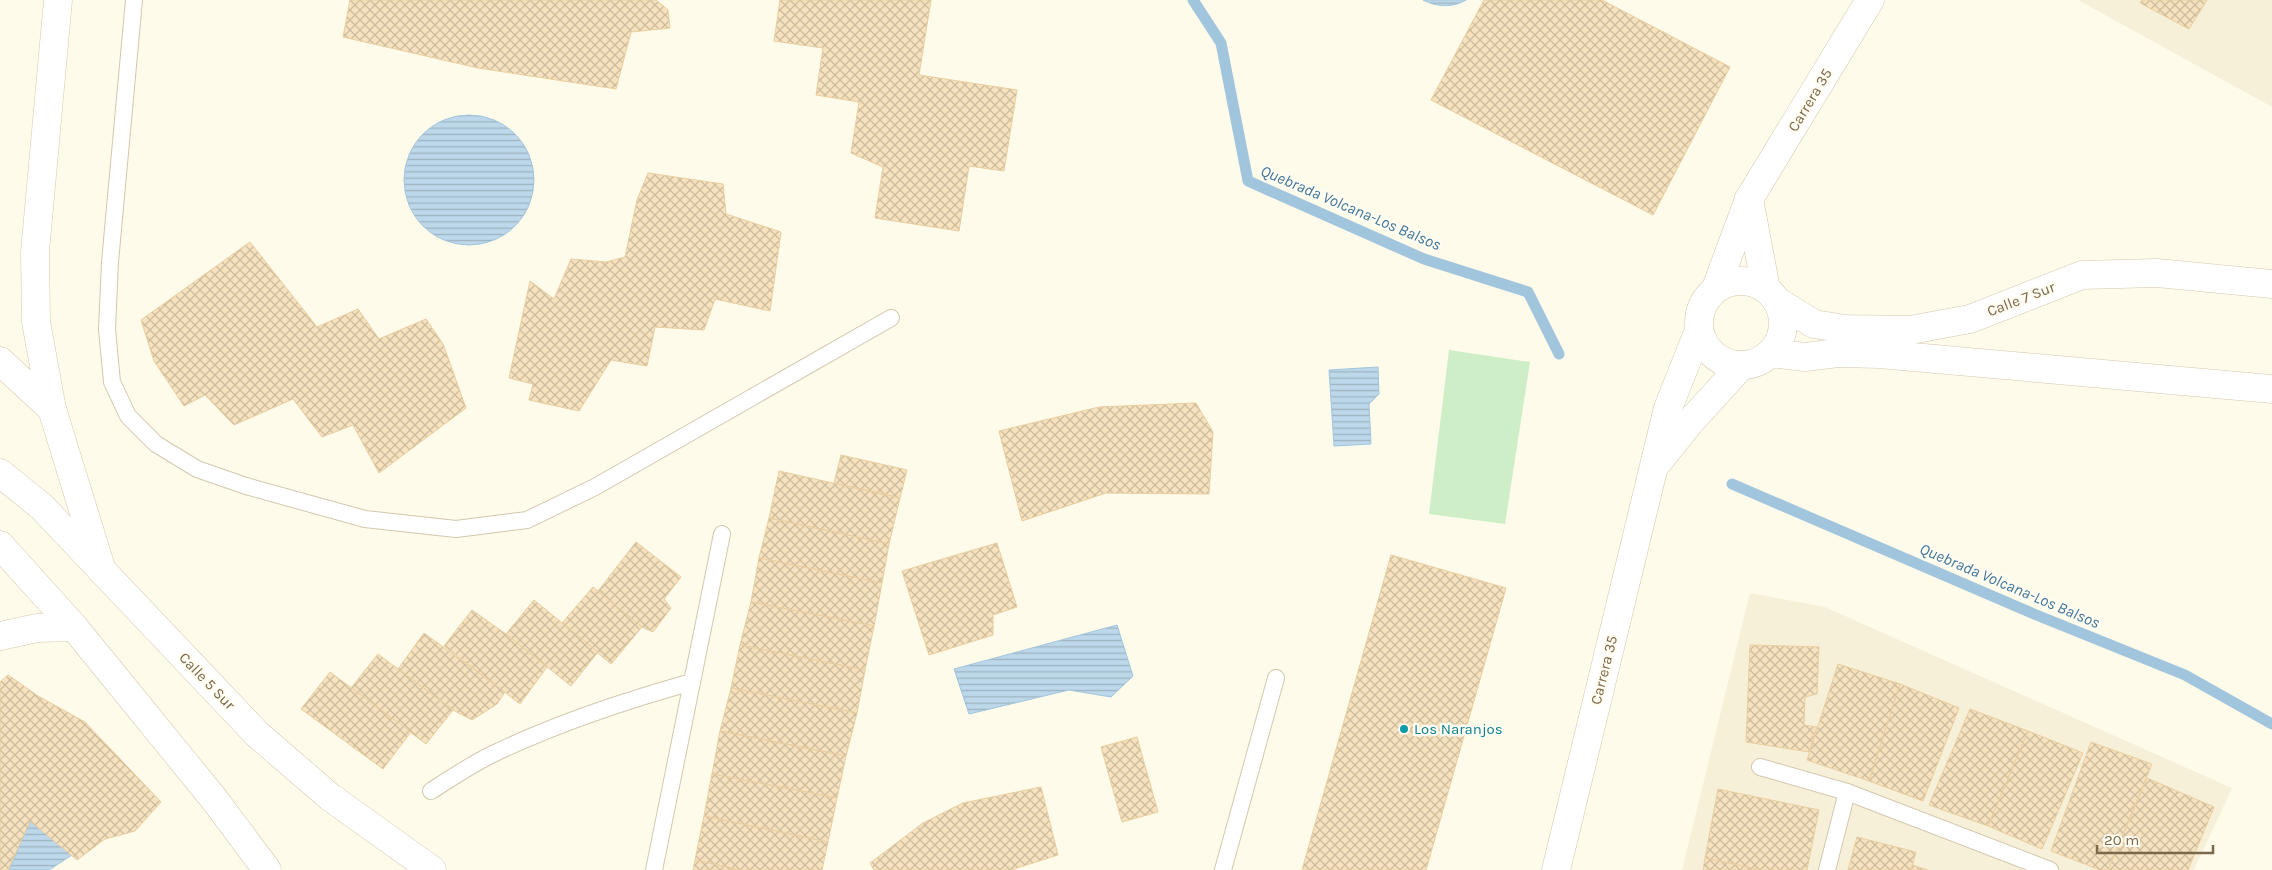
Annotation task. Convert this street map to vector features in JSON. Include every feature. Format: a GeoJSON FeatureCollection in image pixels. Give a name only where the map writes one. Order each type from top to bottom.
{"type":"FeatureCollection","features":[{"type":"Feature","properties":{"kind":"street"},"geometry":{"type":"LineString","coordinates":[[58,0],[35,252],[36,322],[52,409],[102,571]]}},
{"type":"Feature","properties":{"kind":"street","name":"Carrera 35"},"geometry":{"type":"LineString","coordinates":[[1716,288],[1749,199],[1870,0]]}},
{"type":"Feature","properties":{"kind":"street"},"geometry":{"type":"LineString","coordinates":[[1749,199],[1772,295],[1783,314],[1783,328],[1779,342],[1770,353],[1758,362],[1742,365],[1727,363],[1714,355],[1704,344],[1699,330],[1698,319],[1706,299],[1716,288],[1727,282],[1741,280],[1754,283],[1772,295]]}},
{"type":"Feature","properties":{"kind":"street","name":"Calle 7 Sur"},"geometry":{"type":"LineString","coordinates":[[1772,295],[1814,324],[1845,329],[1910,330],[1970,319],[2082,275],[2157,273],[2272,284]]}},
{"type":"Feature","properties":{"kind":"street","name":"Carrera 35"},"geometry":{"type":"LineString","coordinates":[[1556,870],[1668,408],[1699,330]]}},
{"type":"Feature","properties":{"kind":"street"},"geometry":{"type":"LineString","coordinates":[[1770,353],[1805,357],[1838,353],[1879,354],[2272,389]]}},
{"type":"Feature","properties":{"kind":"street"},"geometry":{"type":"LineString","coordinates":[[0,362],[52,409]]}},
{"type":"Feature","properties":{"kind":"street","name":"Carrera 35"},"geometry":{"type":"LineString","coordinates":[[1653,469],[1692,420],[1742,365]]}},
{"type":"Feature","properties":{"kind":"street","name":"Calle 5 Sur"},"geometry":{"type":"LineString","coordinates":[[0,473],[42,508],[257,734],[330,797],[432,870]]}},
{"type":"Feature","properties":{"kind":"street"},"geometry":{"type":"LineString","coordinates":[[0,545],[74,627],[214,799],[267,870]]}},
{"type":"Feature","properties":{"kind":"street"},"geometry":{"type":"LineString","coordinates":[[0,636],[37,628],[74,627]]}},
{"type":"Feature","properties":{"kind":"lane"},"geometry":{"type":"LineString","coordinates":[[134,0],[110,271],[107,329],[112,382],[128,416],[156,444],[197,469],[246,486],[365,519],[456,529],[527,520],[595,487],[891,318]]}},
{"type":"Feature","properties":{"kind":"lane"},"geometry":{"type":"LineString","coordinates":[[654,870],[722,534]]}},
{"type":"Feature","properties":{"kind":"lane"},"geometry":{"type":"LineString","coordinates":[[1223,870],[1276,678]]}},
{"type":"Feature","properties":{"kind":"lane"},"geometry":{"type":"LineString","coordinates":[[431,791],[492,754],[559,726],[632,699],[692,682]]}},
{"type":"Feature","properties":{"kind":"lane"},"geometry":{"type":"LineString","coordinates":[[1760,767],[1846,792],[2050,870]]}},
{"type":"Feature","properties":{"kind":"lane"},"geometry":{"type":"LineString","coordinates":[[1827,870],[1846,792]]}},
{"type":"Feature","properties":{"kind":"shaded area"},"geometry":{"type":"Polygon","coordinates":[[[2078,0],[2272,0],[2272,107],[2078,0]]]}},
{"type":"Feature","properties":{"kind":"shaded area"},"geometry":{"type":"Polygon","coordinates":[[[1750,593],[1825,607],[2232,788],[2194,870],[1682,870],[1750,593]]]}},
{"type":"Feature","properties":{"kind":"green space"},"geometry":{"type":"Polygon","coordinates":[[[1449,350],[1530,362],[1505,524],[1429,514],[1449,350]]]}},
{"type":"Feature","properties":{"kind":"water"},"geometry":{"type":"Polygon","coordinates":[[[1423,0],[1466,0],[1461,3],[1444,6],[1423,0]]]}},
{"type":"Feature","properties":{"kind":"water"},"geometry":{"type":"Polygon","coordinates":[[[469,115],[482,116],[494,120],[515,134],[529,155],[533,167],[533,193],[529,205],[515,226],[494,240],[482,244],[469,245],[456,244],[444,240],[423,226],[409,205],[405,193],[404,180],[405,167],[409,155],[423,134],[444,120],[456,116],[469,115]]]}},
{"type":"Feature","properties":{"kind":"water"},"geometry":{"type":"Polygon","coordinates":[[[1378,367],[1379,394],[1369,404],[1371,444],[1334,446],[1329,370],[1378,367]]]}},
{"type":"Feature","properties":{"kind":"water"},"geometry":{"type":"Polygon","coordinates":[[[1117,625],[1133,676],[1111,697],[1069,690],[969,714],[954,669],[1117,625]]]}},
{"type":"Feature","properties":{"kind":"water"},"geometry":{"type":"Polygon","coordinates":[[[30,821],[72,855],[49,870],[9,870],[30,821]]]}},
{"type":"Feature","properties":{"kind":"building"},"geometry":{"type":"Polygon","coordinates":[[[350,0],[656,0],[668,10],[670,28],[631,32],[616,89],[478,68],[343,37],[350,0]]]}},
{"type":"Feature","properties":{"kind":"building"},"geometry":{"type":"Polygon","coordinates":[[[780,0],[931,0],[919,75],[1017,90],[1004,171],[969,166],[959,231],[875,218],[883,167],[851,153],[859,102],[816,95],[823,48],[774,41],[780,0]]]}},
{"type":"Feature","properties":{"kind":"building"},"geometry":{"type":"Polygon","coordinates":[[[1484,0],[1602,0],[1730,67],[1653,215],[1431,100],[1484,0]]]}},
{"type":"Feature","properties":{"kind":"building"},"geometry":{"type":"Polygon","coordinates":[[[2142,0],[2207,0],[2189,29],[2140,3],[2142,0]]]}},
{"type":"Feature","properties":{"kind":"building"},"geometry":{"type":"Polygon","coordinates":[[[648,173],[723,184],[726,214],[781,232],[770,311],[715,299],[704,330],[655,327],[647,366],[611,360],[579,411],[529,400],[533,384],[509,378],[530,281],[554,299],[571,259],[606,262],[625,257],[637,200],[648,173]]]}},
{"type":"Feature","properties":{"kind":"building"},"geometry":{"type":"Polygon","coordinates":[[[250,242],[317,327],[358,309],[379,339],[426,319],[443,344],[466,408],[379,473],[353,425],[322,437],[293,399],[234,425],[205,395],[184,406],[154,361],[141,320],[250,242]]]}},
{"type":"Feature","properties":{"kind":"building"},"geometry":{"type":"Polygon","coordinates":[[[1196,403],[1213,432],[1209,494],[1106,493],[1022,521],[999,431],[1099,407],[1196,403]]]}},
{"type":"Feature","properties":{"kind":"building"},"geometry":{"type":"Polygon","coordinates":[[[841,455],[907,470],[900,498],[834,483],[841,455]]]}},
{"type":"Feature","properties":{"kind":"building"},"geometry":{"type":"Polygon","coordinates":[[[779,471],[900,498],[889,544],[769,518],[779,471]]]}},
{"type":"Feature","properties":{"kind":"building"},"geometry":{"type":"Polygon","coordinates":[[[769,518],[889,544],[882,583],[759,558],[769,518]]]}},
{"type":"Feature","properties":{"kind":"building"},"geometry":{"type":"Polygon","coordinates":[[[636,542],[681,577],[664,599],[671,608],[653,632],[642,627],[598,591],[636,542]]]}},
{"type":"Feature","properties":{"kind":"building"},"geometry":{"type":"Polygon","coordinates":[[[997,543],[1017,607],[993,615],[993,635],[929,655],[902,571],[997,543]]]}},
{"type":"Feature","properties":{"kind":"building","name":"Los Naranjos"},"geometry":{"type":"Polygon","coordinates":[[[1391,555],[1506,588],[1426,870],[1302,870],[1391,555]]]}},
{"type":"Feature","properties":{"kind":"building"},"geometry":{"type":"Polygon","coordinates":[[[759,558],[882,583],[874,626],[751,602],[759,558]]]}},
{"type":"Feature","properties":{"kind":"building"},"geometry":{"type":"Polygon","coordinates":[[[593,587],[642,627],[611,664],[562,623],[593,587]]]}},
{"type":"Feature","properties":{"kind":"building"},"geometry":{"type":"Polygon","coordinates":[[[534,600],[598,652],[571,686],[506,634],[534,600]]]}},
{"type":"Feature","properties":{"kind":"building"},"geometry":{"type":"Polygon","coordinates":[[[751,602],[874,626],[865,670],[740,645],[751,602]]]}},
{"type":"Feature","properties":{"kind":"building"},"geometry":{"type":"Polygon","coordinates":[[[472,610],[547,667],[520,704],[444,646],[472,610]]]}},
{"type":"Feature","properties":{"kind":"building"},"geometry":{"type":"Polygon","coordinates":[[[424,633],[505,692],[497,704],[472,720],[453,710],[398,669],[424,633]]]}},
{"type":"Feature","properties":{"kind":"building"},"geometry":{"type":"Polygon","coordinates":[[[740,645],[865,670],[857,713],[731,688],[740,645]]]}},
{"type":"Feature","properties":{"kind":"building"},"geometry":{"type":"Polygon","coordinates":[[[1750,645],[1819,647],[1817,694],[1805,697],[1804,725],[1817,727],[1809,752],[1746,742],[1750,645]]]}},
{"type":"Feature","properties":{"kind":"building"},"geometry":{"type":"Polygon","coordinates":[[[378,654],[453,710],[426,744],[351,688],[378,654]]]}},
{"type":"Feature","properties":{"kind":"building"},"geometry":{"type":"Polygon","coordinates":[[[1838,664],[1900,684],[1869,781],[1807,760],[1838,664]]]}},
{"type":"Feature","properties":{"kind":"building"},"geometry":{"type":"Polygon","coordinates":[[[330,672],[411,732],[383,769],[301,709],[330,672]]]}},
{"type":"Feature","properties":{"kind":"building"},"geometry":{"type":"Polygon","coordinates":[[[8,675],[38,696],[85,722],[161,802],[135,831],[105,839],[77,860],[30,821],[8,870],[0,870],[0,682],[8,675]]]}},
{"type":"Feature","properties":{"kind":"building"},"geometry":{"type":"Polygon","coordinates":[[[1900,684],[1959,708],[1923,801],[1869,781],[1900,684]]]}},
{"type":"Feature","properties":{"kind":"building"},"geometry":{"type":"Polygon","coordinates":[[[731,688],[857,713],[846,756],[720,731],[731,688]]]}},
{"type":"Feature","properties":{"kind":"building"},"geometry":{"type":"Polygon","coordinates":[[[1970,709],[2028,731],[1988,826],[1929,805],[1970,709]]]}},
{"type":"Feature","properties":{"kind":"building"},"geometry":{"type":"Polygon","coordinates":[[[720,731],[846,756],[837,798],[712,774],[720,731]]]}},
{"type":"Feature","properties":{"kind":"building"},"geometry":{"type":"Polygon","coordinates":[[[2028,731],[2083,753],[2042,849],[1988,826],[2028,731]]]}},
{"type":"Feature","properties":{"kind":"building"},"geometry":{"type":"Polygon","coordinates":[[[1137,737],[1158,812],[1122,822],[1101,747],[1137,737]]]}},
{"type":"Feature","properties":{"kind":"building"},"geometry":{"type":"Polygon","coordinates":[[[2091,742],[2152,764],[2108,870],[2100,870],[2051,851],[2091,742]]]}},
{"type":"Feature","properties":{"kind":"building"},"geometry":{"type":"Polygon","coordinates":[[[712,774],[837,798],[828,842],[704,816],[712,774]]]}},
{"type":"Feature","properties":{"kind":"building"},"geometry":{"type":"Polygon","coordinates":[[[2147,778],[2214,807],[2188,870],[2108,870],[2147,778]]]}},
{"type":"Feature","properties":{"kind":"building"},"geometry":{"type":"Polygon","coordinates":[[[1041,787],[1058,855],[1011,870],[874,870],[870,863],[923,823],[963,803],[1041,787]]]}},
{"type":"Feature","properties":{"kind":"building"},"geometry":{"type":"Polygon","coordinates":[[[1718,789],[1819,810],[1807,870],[1762,870],[1705,858],[1718,789]]]}},
{"type":"Feature","properties":{"kind":"building"},"geometry":{"type":"Polygon","coordinates":[[[704,816],[828,842],[822,870],[741,870],[695,860],[704,816]]]}},
{"type":"Feature","properties":{"kind":"building"},"geometry":{"type":"Polygon","coordinates":[[[1857,837],[1916,852],[1911,870],[1848,870],[1857,837]]]}},
{"type":"Feature","properties":{"kind":"building"},"geometry":{"type":"Polygon","coordinates":[[[1705,858],[1762,870],[1703,870],[1705,858]]]}},
{"type":"Feature","properties":{"kind":"building"},"geometry":{"type":"Polygon","coordinates":[[[695,860],[741,870],[693,870],[695,860]]]}},
{"type":"Feature","properties":{"kind":"building"},"geometry":{"type":"Polygon","coordinates":[[[1912,865],[1928,870],[1911,870],[1912,865]]]}},
{"type":"Feature","properties":{"kind":"waterway","name":"Quebrada Volcana-Los Balsos"},"geometry":{"type":"LineString","coordinates":[[1193,0],[1221,43],[1248,181],[1424,259],[1528,292],[1559,354]]}},
{"type":"Feature","properties":{"kind":"waterway","name":"Quebrada Volcana-Los Balsos"},"geometry":{"type":"LineString","coordinates":[[1732,484],[2034,614],[2185,675],[2272,724]]}},
{"type":"Feature","properties":{"kind":"place","name":"Los Naranjos"},"geometry":{"type":"Point","coordinates":[1404,729]}}]}
